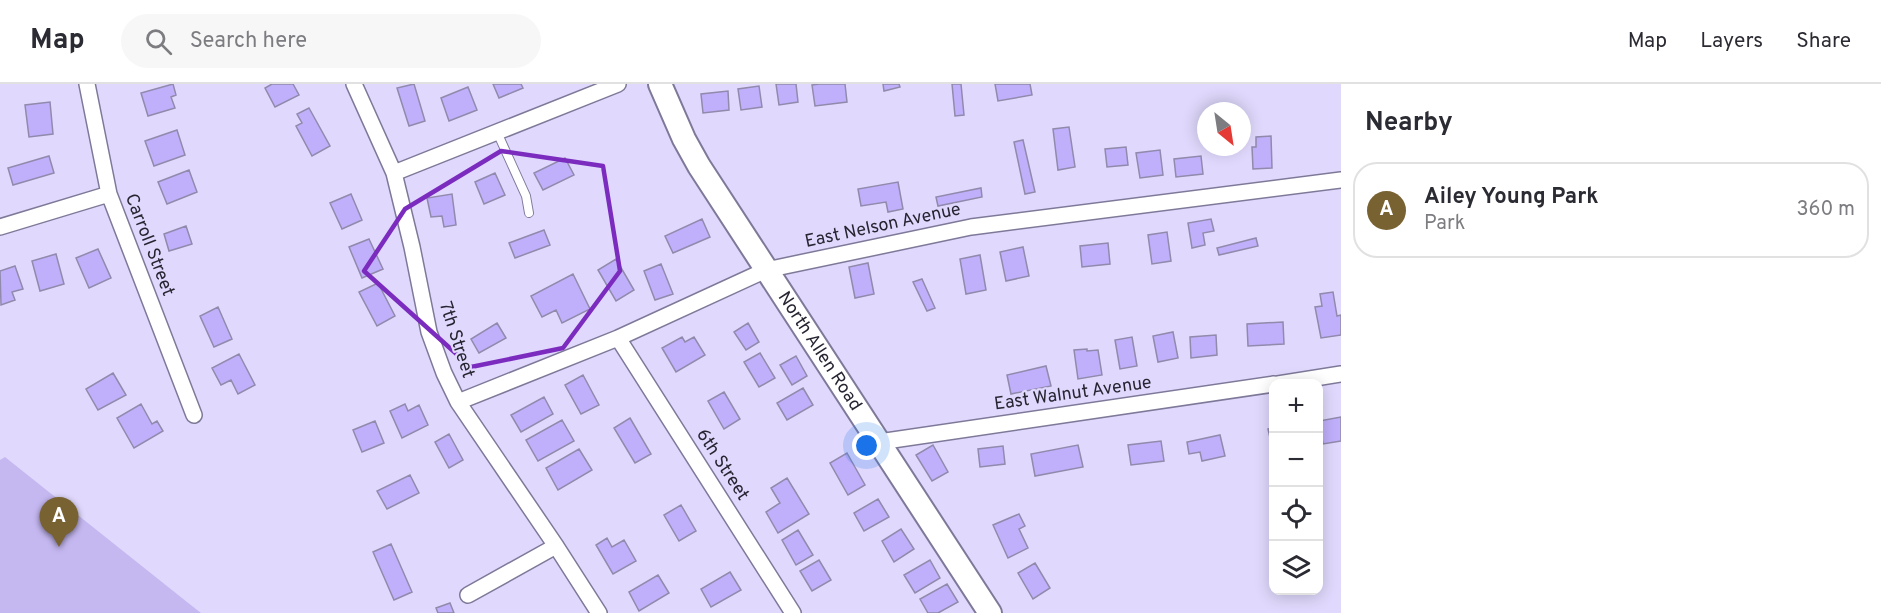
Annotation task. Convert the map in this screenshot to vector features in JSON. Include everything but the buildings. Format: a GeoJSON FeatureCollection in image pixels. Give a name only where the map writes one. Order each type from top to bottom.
{"type":"FeatureCollection","features":[{"type":"Feature","properties":{"kind":"street","name":"Carroll Street"},"geometry":{"type":"LineString","coordinates":[[87,84],[109,194],[194,415]]}},
{"type":"Feature","properties":{"kind":"street","name":"7th Street"},"geometry":{"type":"LineString","coordinates":[[354,84],[394,173],[429,332],[444,373],[458,402],[599,613]]}},
{"type":"Feature","properties":{"kind":"street"},"geometry":{"type":"LineString","coordinates":[[394,173],[618,84]]}},
{"type":"Feature","properties":{"kind":"street","name":"North Allen Road"},"geometry":{"type":"LineString","coordinates":[[660,84],[684,139],[699,166],[990,613]]}},
{"type":"Feature","properties":{"kind":"street","name":"East Nelson Avenue"},"geometry":{"type":"LineString","coordinates":[[458,402],[618,338],[766,270],[971,227],[1341,180]]}},
{"type":"Feature","properties":{"kind":"street"},"geometry":{"type":"LineString","coordinates":[[0,227],[109,194]]}},
{"type":"Feature","properties":{"kind":"street","name":"6th Street"},"geometry":{"type":"LineString","coordinates":[[618,338],[793,613]]}},
{"type":"Feature","properties":{"kind":"street","name":"East Walnut Avenue"},"geometry":{"type":"LineString","coordinates":[[1308,379],[1341,374]]}},
{"type":"Feature","properties":{"kind":"street","name":"East Walnut Avenue"},"geometry":{"type":"LineString","coordinates":[[879,442],[1269,385]]}},
{"type":"Feature","properties":{"kind":"street"},"geometry":{"type":"LineString","coordinates":[[468,596],[556,546]]}},
{"type":"Feature","properties":{"kind":"lane"},"geometry":{"type":"LineString","coordinates":[[497,132],[526,196],[529,213]]}},
{"type":"Feature","properties":{"kind":"highlighted area"},"geometry":{"type":"Polygon","coordinates":[[[501,151],[603,166],[620,271],[563,348],[471,367],[364,271],[405,209],[501,151]]]}},
{"type":"Feature","properties":{"kind":"shaded area"},"geometry":{"type":"Polygon","coordinates":[[[5,457],[201,613],[0,613],[0,460],[5,457]]]}},
{"type":"Feature","properties":{"kind":"place","name":"Ailey Young Park"},"geometry":{"type":"Point","coordinates":[59,547]}}]}
